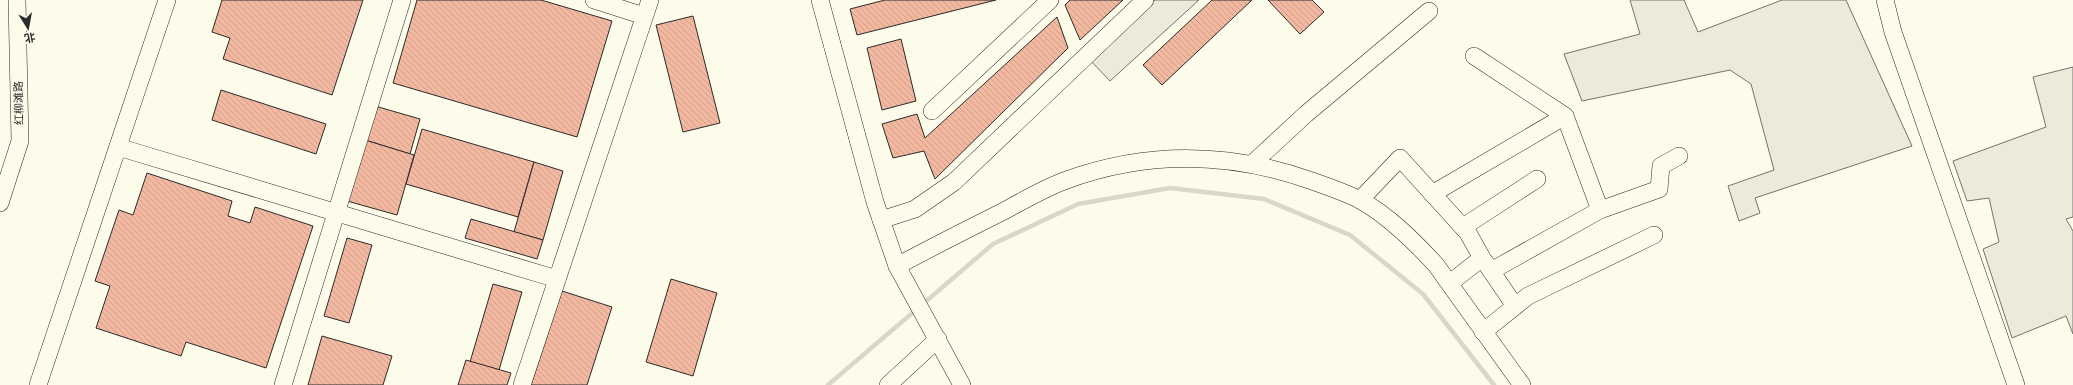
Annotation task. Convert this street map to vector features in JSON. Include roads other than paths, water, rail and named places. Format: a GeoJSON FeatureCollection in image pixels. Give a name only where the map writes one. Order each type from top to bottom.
{"type":"FeatureCollection","features":[{"type":"Feature","properties":{"kind":"street","name":"红柳滩路"},"geometry":{"type":"LineString","coordinates":[[0,203],[20,141],[17,0]]}},
{"type":"Feature","properties":{"kind":"street"},"geometry":{"type":"LineString","coordinates":[[38,385],[167,0]]}},
{"type":"Feature","properties":{"kind":"street"},"geometry":{"type":"LineString","coordinates":[[283,385],[335,212],[402,0]]}},
{"type":"Feature","properties":{"kind":"street"},"geometry":{"type":"LineString","coordinates":[[594,0],[644,16]]}},
{"type":"Feature","properties":{"kind":"street"},"geometry":{"type":"LineString","coordinates":[[522,385],[650,0]]}},
{"type":"Feature","properties":{"kind":"street"},"geometry":{"type":"LineString","coordinates":[[820,0],[880,220],[896,266],[911,295],[938,339],[962,385]]}},
{"type":"Feature","properties":{"kind":"street"},"geometry":{"type":"LineString","coordinates":[[932,111],[1050,0]]}},
{"type":"Feature","properties":{"kind":"street"},"geometry":{"type":"LineString","coordinates":[[880,220],[915,209],[954,182],[1145,0]]}},
{"type":"Feature","properties":{"kind":"street"},"geometry":{"type":"LineString","coordinates":[[1885,0],[1893,32],[2016,385]]}},
{"type":"Feature","properties":{"kind":"street"},"geometry":{"type":"LineString","coordinates":[[1252,164],[1306,114],[1429,11]]}},
{"type":"Feature","properties":{"kind":"street"},"geometry":{"type":"LineString","coordinates":[[1474,56],[1565,116],[1600,210]]}},
{"type":"Feature","properties":{"kind":"street"},"geometry":{"type":"LineString","coordinates":[[1432,194],[1565,116]]}},
{"type":"Feature","properties":{"kind":"street"},"geometry":{"type":"LineString","coordinates":[[118,147],[557,280]]}},
{"type":"Feature","properties":{"kind":"street"},"geometry":{"type":"LineString","coordinates":[[1450,283],[1600,210],[1659,190],[1660,166],[1679,156]]}},
{"type":"Feature","properties":{"kind":"street"},"geometry":{"type":"LineString","coordinates":[[896,266],[1038,193],[1089,172],[1136,162],[1170,158],[1205,158],[1252,164],[1298,177],[1360,200],[1382,215],[1420,248],[1450,283],[1483,332],[1522,385]]}},
{"type":"Feature","properties":{"kind":"street"},"geometry":{"type":"LineString","coordinates":[[1360,200],[1400,158],[1463,227],[1515,306]]}},
{"type":"Feature","properties":{"kind":"street"},"geometry":{"type":"LineString","coordinates":[[1463,227],[1537,179]]}},
{"type":"Feature","properties":{"kind":"street"},"geometry":{"type":"LineString","coordinates":[[1483,332],[1528,296],[1654,235]]}},
{"type":"Feature","properties":{"kind":"street"},"geometry":{"type":"LineString","coordinates":[[888,385],[938,339]]}},
{"type":"Feature","properties":{"kind":"waterway"},"geometry":{"type":"LineString","coordinates":[[828,385],[993,244],[1078,204],[1170,188],[1264,199],[1350,235],[1423,294],[1494,385]]}}]}
